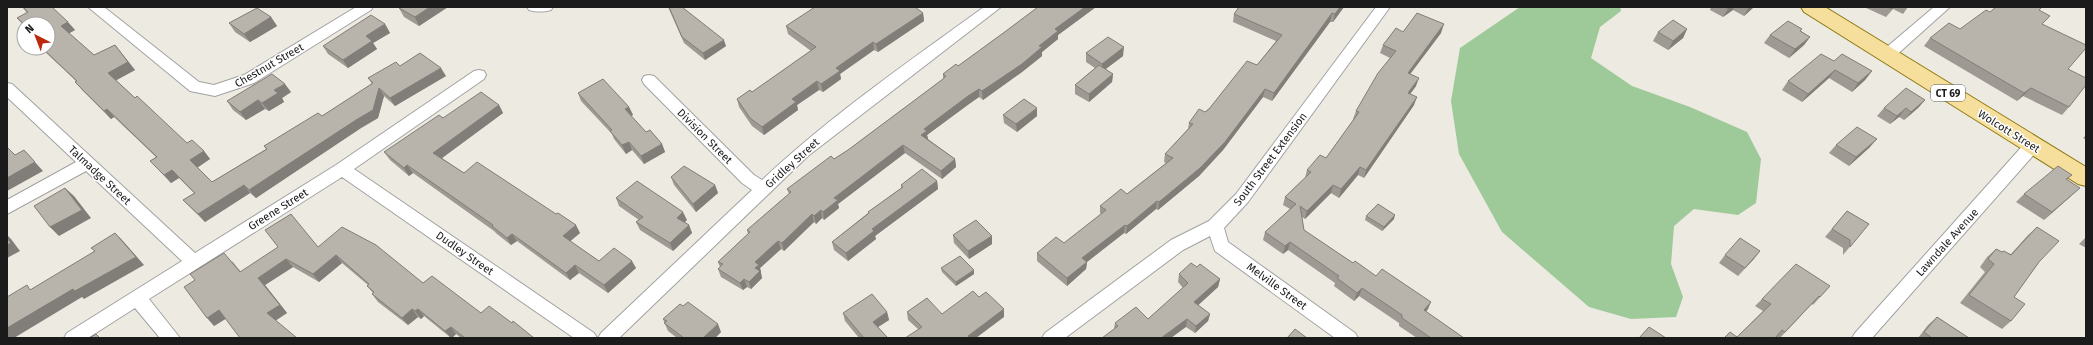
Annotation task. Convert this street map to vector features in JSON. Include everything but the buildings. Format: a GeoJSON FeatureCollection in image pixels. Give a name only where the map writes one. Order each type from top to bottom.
{"type":"FeatureCollection","features":[{"type":"Feature","properties":{"kind":"main road","name":"Wolcott Street"},"geometry":{"type":"LineString","coordinates":[[1811,7],[2032,146],[2086,178]]}},
{"type":"Feature","properties":{"kind":"street","name":"Chestnut Street"},"geometry":{"type":"LineString","coordinates":[[95,7],[195,87],[216,91],[249,79],[366,7]]}},
{"type":"Feature","properties":{"kind":"street"},"geometry":{"type":"LineString","coordinates":[[534,7],[546,7]]}},
{"type":"Feature","properties":{"kind":"street","name":"Gridley Street"},"geometry":{"type":"LineString","coordinates":[[607,338],[802,152],[886,86],[994,7]]}},
{"type":"Feature","properties":{"kind":"street","name":"South Street Extension"},"geometry":{"type":"LineString","coordinates":[[1051,338],[1176,244],[1215,226],[1242,198],[1383,7]]}},
{"type":"Feature","properties":{"kind":"street"},"geometry":{"type":"LineString","coordinates":[[1887,54],[1943,7]]}},
{"type":"Feature","properties":{"kind":"street","name":"Greene Street"},"geometry":{"type":"LineString","coordinates":[[73,338],[342,169],[479,75]]}},
{"type":"Feature","properties":{"kind":"street","name":"Division Street"},"geometry":{"type":"LineString","coordinates":[[649,80],[748,179],[763,189]]}},
{"type":"Feature","properties":{"kind":"street","name":"Talmadge Street"},"geometry":{"type":"LineString","coordinates":[[7,88],[194,262]]}},
{"type":"Feature","properties":{"kind":"street","name":"Lawndale Avenue"},"geometry":{"type":"LineString","coordinates":[[1861,338],[2032,146]]}},
{"type":"Feature","properties":{"kind":"street"},"geometry":{"type":"LineString","coordinates":[[7,208],[87,163]]}},
{"type":"Feature","properties":{"kind":"street","name":"Dudley Street"},"geometry":{"type":"LineString","coordinates":[[342,169],[588,338]]}},
{"type":"Feature","properties":{"kind":"street","name":"Melville Street"},"geometry":{"type":"LineString","coordinates":[[1215,226],[1221,246],[1350,338]]}},
{"type":"Feature","properties":{"kind":"street"},"geometry":{"type":"LineString","coordinates":[[137,298],[172,338]]}},
{"type":"Feature","properties":{"kind":"green space"},"geometry":{"type":"Polygon","coordinates":[[[1520,7],[1620,7],[1621,11],[1600,27],[1591,58],[1632,86],[1690,107],[1747,132],[1761,159],[1756,203],[1738,215],[1694,209],[1674,226],[1671,264],[1683,297],[1676,317],[1631,319],[1589,307],[1502,232],[1459,154],[1451,101],[1460,48],[1520,7]]]}}]}
